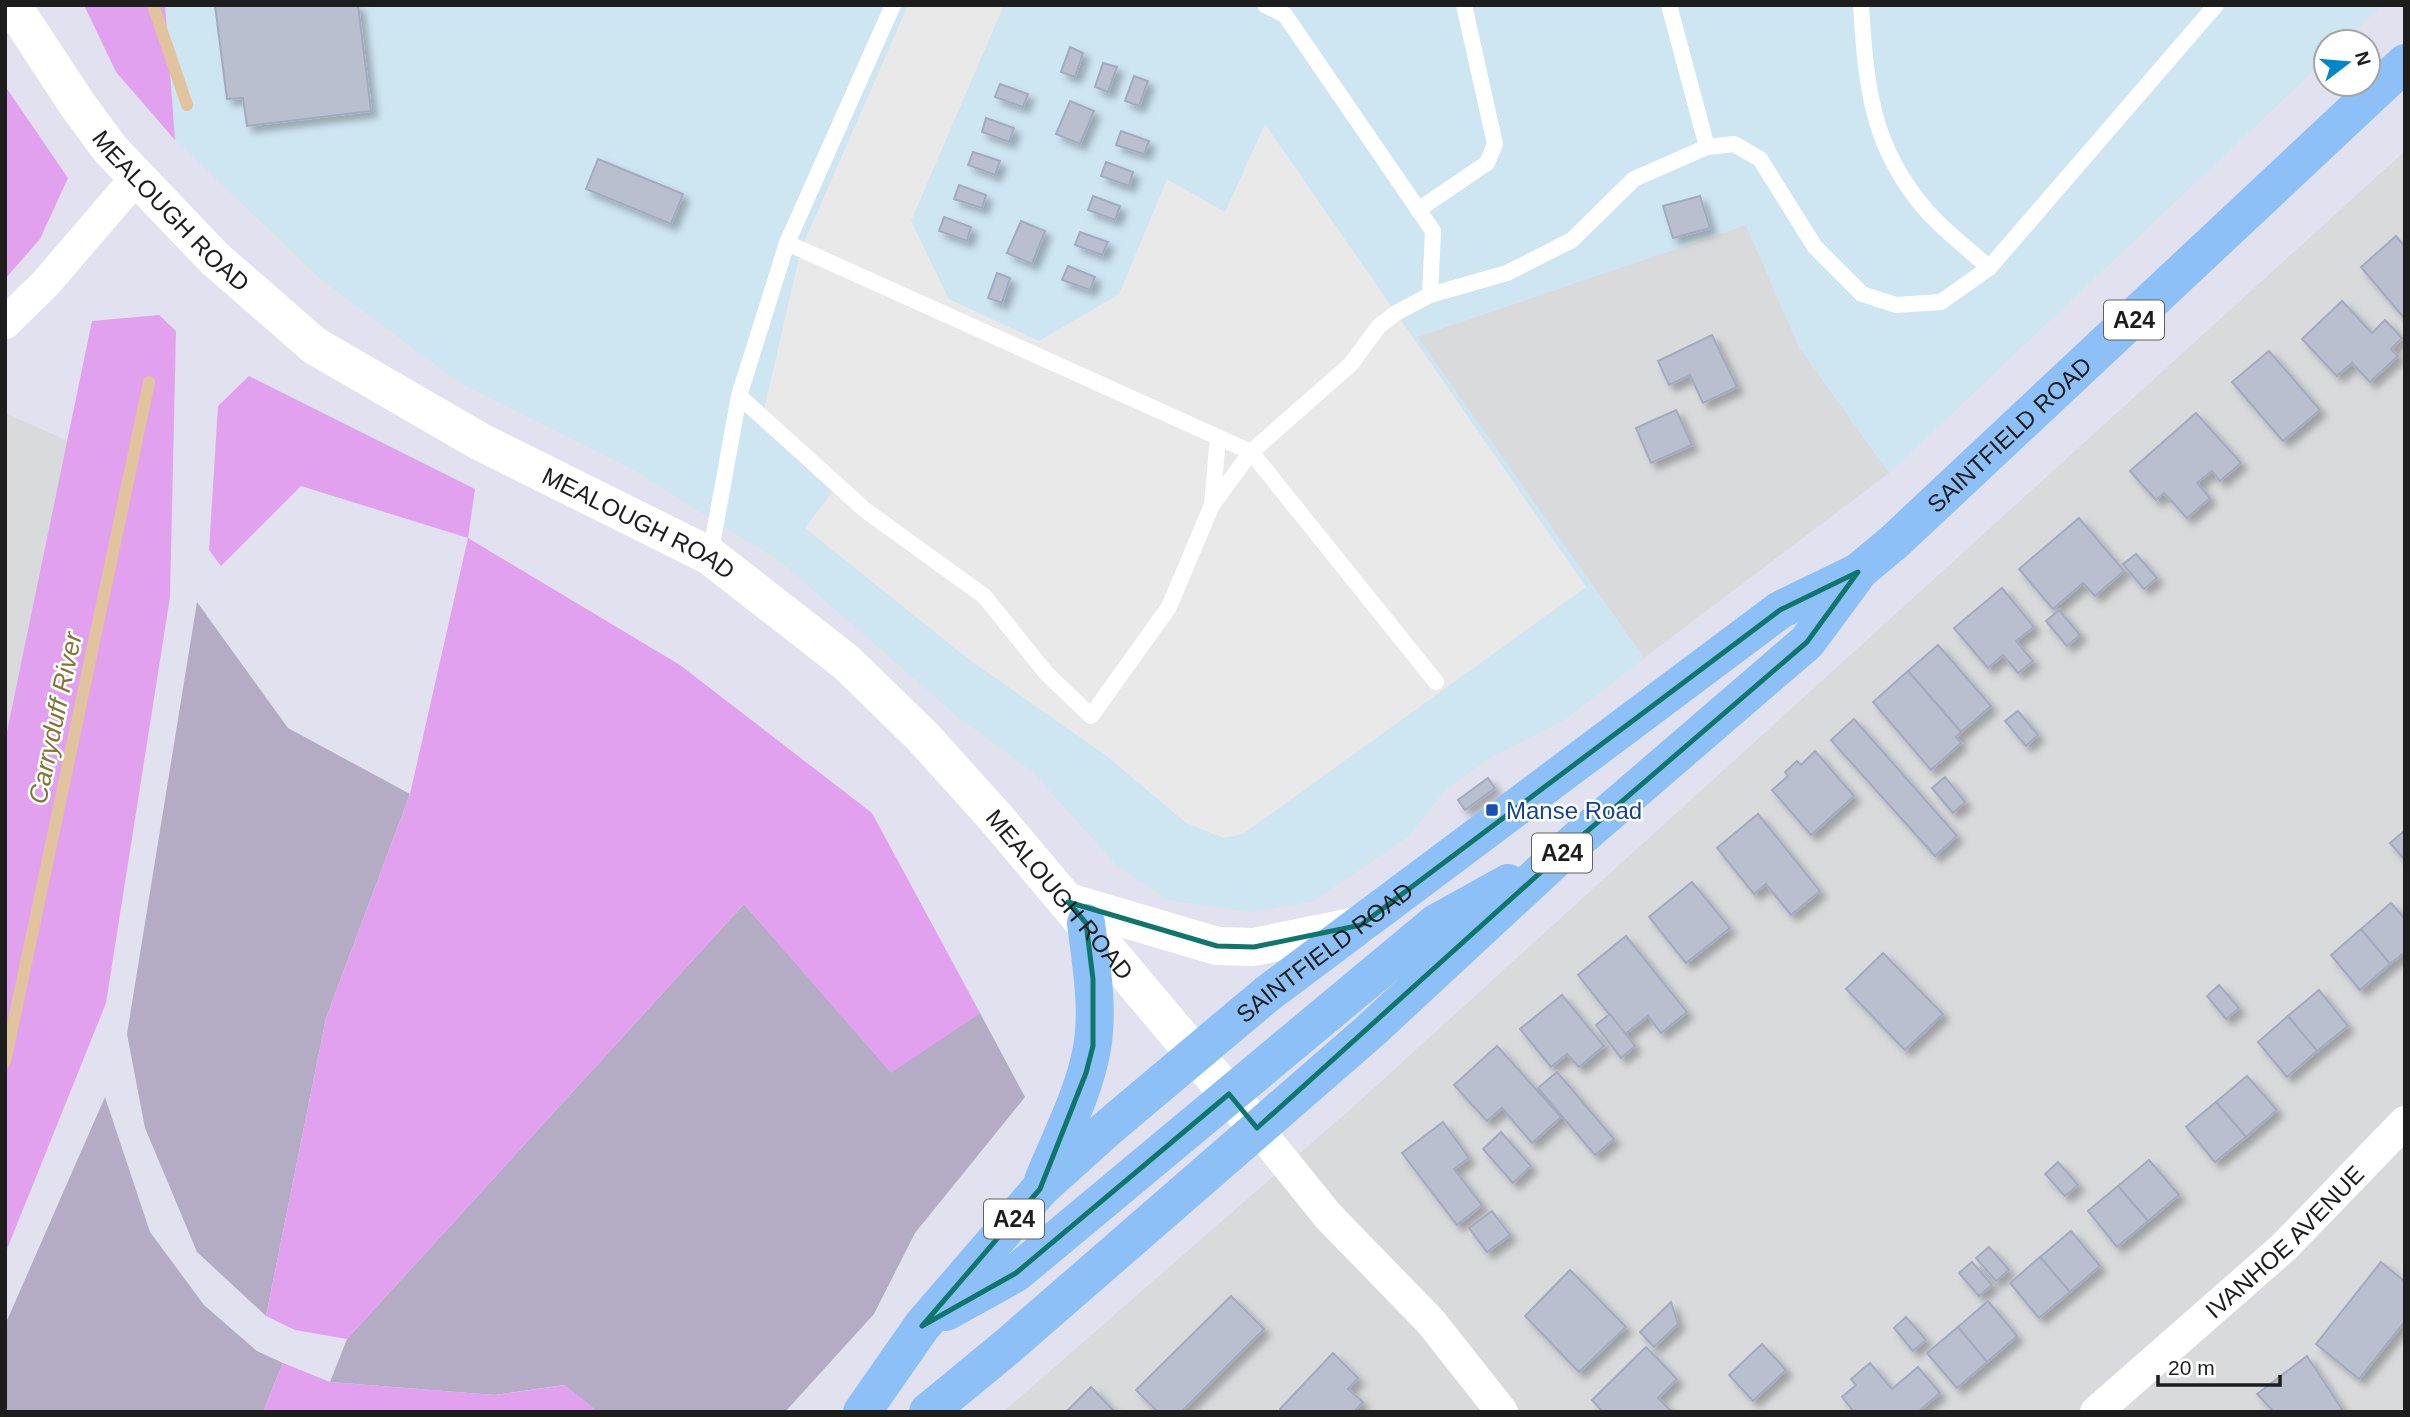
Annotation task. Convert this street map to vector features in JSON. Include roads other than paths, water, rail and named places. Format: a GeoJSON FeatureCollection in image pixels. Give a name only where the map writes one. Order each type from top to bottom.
{"type":"FeatureCollection","features":[{"type":"Feature","properties":{"kind":"highway","name":"SAINTFIELD ROAD"},"geometry":{"type":"LineString","coordinates":[[928,1412],[1008,1346],[1368,1032],[1562,853],[1807,642],[1858,572],[2097,354],[2405,63]]}},
{"type":"Feature","properties":{"kind":"highway","name":"SAINTFIELD ROAD"},"geometry":{"type":"LineString","coordinates":[[862,1412],[922,1326],[1040,1189],[1196,1053],[1268,994],[1780,610],[1858,572]]}},
{"type":"Feature","properties":{"kind":"highway"},"geometry":{"type":"LineString","coordinates":[[922,1326],[1016,1273],[1436,923],[1562,853]]}},
{"type":"Feature","properties":{"kind":"highway"},"geometry":{"type":"LineString","coordinates":[[1040,1189],[1086,1073],[1093,1046],[1093,979],[1077,912]]}},
{"type":"Feature","properties":{"kind":"street","name":"MEALOUGH ROAD"},"geometry":{"type":"LineString","coordinates":[[12,5],[77,104],[136,178],[215,259],[315,346],[479,441],[710,556],[803,626],[891,705],[963,780],[1229,1094]]}},
{"type":"Feature","properties":{"kind":"street"},"geometry":{"type":"LineString","coordinates":[[5,323],[45,284],[136,178]]}},
{"type":"Feature","properties":{"kind":"street"},"geometry":{"type":"LineString","coordinates":[[1077,912],[1217,946],[1254,947],[1361,925]]}},
{"type":"Feature","properties":{"kind":"street"},"geometry":{"type":"LineString","coordinates":[[1229,1094],[1328,1216],[1431,1322],[1487,1405]]}},
{"type":"Feature","properties":{"kind":"street","name":"IVANHOE AVENUE"},"geometry":{"type":"LineString","coordinates":[[2096,1412],[2284,1247],[2405,1122]]}},
{"type":"Feature","properties":{"kind":"lane"},"geometry":{"type":"LineString","coordinates":[[710,556],[738,396],[788,243],[893,5]]}},
{"type":"Feature","properties":{"kind":"lane"},"geometry":{"type":"LineString","coordinates":[[1265,5],[1285,15],[1433,231],[1430,295]]}},
{"type":"Feature","properties":{"kind":"lane"},"geometry":{"type":"LineString","coordinates":[[1418,209],[1488,163],[1495,144],[1464,5]]}},
{"type":"Feature","properties":{"kind":"lane"},"geometry":{"type":"LineString","coordinates":[[1669,5],[1707,147]]}},
{"type":"Feature","properties":{"kind":"lane"},"geometry":{"type":"LineString","coordinates":[[1861,5],[1866,82],[1881,138],[1904,183],[1928,212],[1989,268]]}},
{"type":"Feature","properties":{"kind":"lane"},"geometry":{"type":"LineString","coordinates":[[738,396],[865,510],[984,596],[1047,674],[1091,716],[1170,607],[1212,505],[1251,452],[1351,364],[1379,326],[1430,295],[1507,273],[1572,240],[1634,179],[1707,147],[1734,144],[1760,159],[1815,247],[1862,294],[1896,305],[1941,302],[1989,268],[2216,5]]}},
{"type":"Feature","properties":{"kind":"lane"},"geometry":{"type":"LineString","coordinates":[[788,243],[1251,452],[1436,682]]}},
{"type":"Feature","properties":{"kind":"lane"},"geometry":{"type":"LineString","coordinates":[[1212,505],[1218,437]]}},
{"type":"Feature","properties":{"kind":"waterway","name":"Carryduff River"},"geometry":{"type":"LineString","coordinates":[[153,5],[187,105]]}},
{"type":"Feature","properties":{"kind":"waterway","name":"Carryduff River"},"geometry":{"type":"LineString","coordinates":[[5,1062],[149,382]]}},
{"type":"Feature","properties":{"kind":"place","name":"Manse Road"},"geometry":{"type":"Point","coordinates":[1492,810]}}]}
